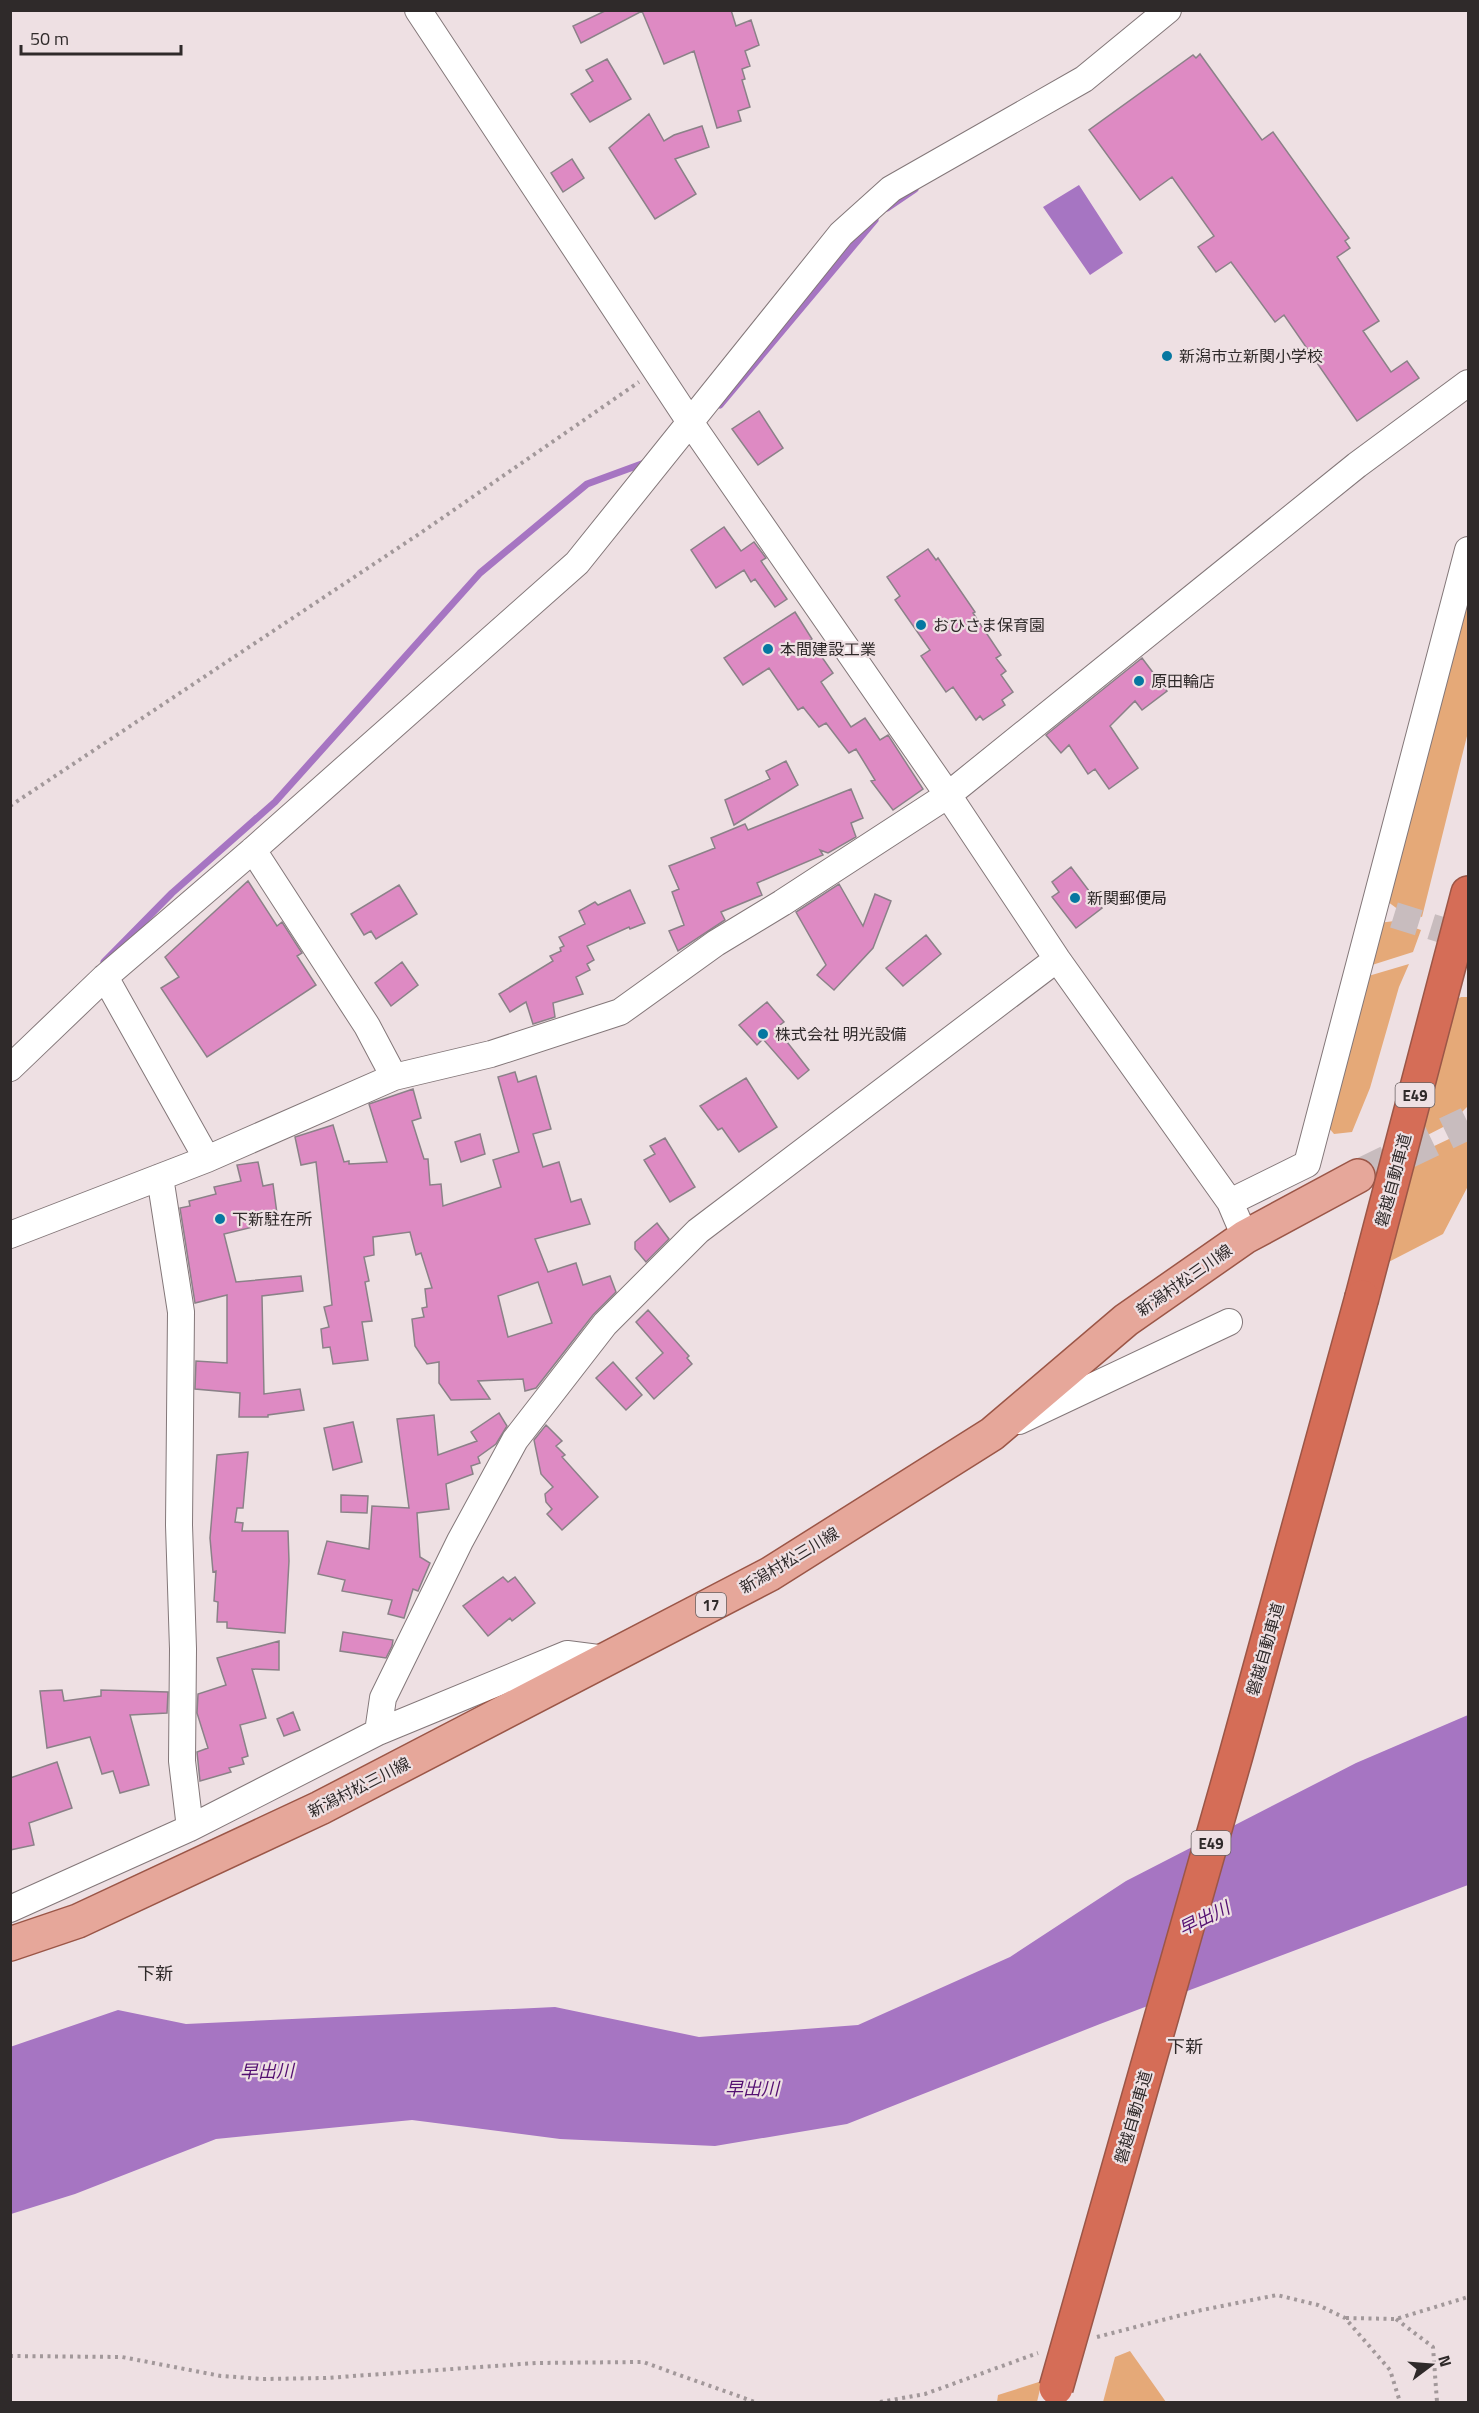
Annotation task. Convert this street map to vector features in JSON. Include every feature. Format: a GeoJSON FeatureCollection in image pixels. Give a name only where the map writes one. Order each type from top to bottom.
{"type":"FeatureCollection","features":[{"type":"Feature","properties":{"kind":"highway","name":"磐越自動車道"},"geometry":{"type":"LineString","coordinates":[[1054,2396],[1236,1755],[1362,1297],[1468,893]]}},
{"type":"Feature","properties":{"kind":"main road","name":"新潟村松三川線"},"geometry":{"type":"LineString","coordinates":[[10,1944],[78,1921],[272,1832],[770,1574],[992,1434],[1126,1320],[1245,1237],[1358,1176]]}},
{"type":"Feature","properties":{"kind":"street"},"geometry":{"type":"LineString","coordinates":[[418,10],[690,422],[948,795],[1057,959],[1230,1202],[1245,1237]]}},
{"type":"Feature","properties":{"kind":"street"},"geometry":{"type":"LineString","coordinates":[[10,1068],[105,977],[253,850],[577,563],[841,234],[891,189],[1084,79],[1168,10]]}},
{"type":"Feature","properties":{"kind":"street"},"geometry":{"type":"LineString","coordinates":[[10,1234],[207,1159],[394,1077],[491,1054],[620,1012],[716,943],[948,795],[1348,472],[1468,383]]}},
{"type":"Feature","properties":{"kind":"street"},"geometry":{"type":"LineString","coordinates":[[1230,1202],[1307,1164],[1384,913],[1468,550]]}},
{"type":"Feature","properties":{"kind":"street"},"geometry":{"type":"LineString","coordinates":[[253,850],[366,1026],[394,1077]]}},
{"type":"Feature","properties":{"kind":"street"},"geometry":{"type":"LineString","coordinates":[[378,1732],[383,1698],[460,1541],[515,1440],[605,1324],[698,1231],[1057,959]]}},
{"type":"Feature","properties":{"kind":"street"},"geometry":{"type":"LineString","coordinates":[[105,977],[207,1159]]}},
{"type":"Feature","properties":{"kind":"street"},"geometry":{"type":"LineString","coordinates":[[160,1177],[181,1312],[178,1526],[183,1649],[182,1761],[190,1828]]}},
{"type":"Feature","properties":{"kind":"street"},"geometry":{"type":"LineString","coordinates":[[992,1434],[1228,1322]]}},
{"type":"Feature","properties":{"kind":"street"},"geometry":{"type":"LineString","coordinates":[[10,1908],[190,1828],[378,1732],[567,1654],[606,1659]]}},
{"type":"Feature","properties":{"kind":"path"},"geometry":{"type":"LineString","coordinates":[[10,806],[419,534],[656,370]]}},
{"type":"Feature","properties":{"kind":"path"},"geometry":{"type":"LineString","coordinates":[[1086,2340],[1197,2311],[1277,2295],[1318,2305],[1345,2318],[1390,2370],[1400,2403]]}},
{"type":"Feature","properties":{"kind":"path"},"geometry":{"type":"LineString","coordinates":[[1345,2318],[1396,2319],[1468,2298]]}},
{"type":"Feature","properties":{"kind":"path"},"geometry":{"type":"LineString","coordinates":[[1396,2319],[1433,2347],[1437,2403]]}},
{"type":"Feature","properties":{"kind":"path"},"geometry":{"type":"LineString","coordinates":[[880,2403],[925,2394],[1042,2352]]}},
{"type":"Feature","properties":{"kind":"path"},"geometry":{"type":"LineString","coordinates":[[10,2355],[122,2357],[221,2376],[263,2379],[326,2378],[536,2362],[643,2362],[755,2403]]}},
{"type":"Feature","properties":{"kind":"shaded area"},"geometry":{"type":"Polygon","coordinates":[[[1468,574],[1468,732],[1422,917],[1399,910],[1384,899],[1468,574]]]}},
{"type":"Feature","properties":{"kind":"shaded area"},"geometry":{"type":"Polygon","coordinates":[[[1395,921],[1421,930],[1413,952],[1372,965],[1378,923],[1395,921]]]}},
{"type":"Feature","properties":{"kind":"shaded area"},"geometry":{"type":"Polygon","coordinates":[[[1409,964],[1399,987],[1370,1088],[1352,1132],[1334,1134],[1324,1122],[1365,977],[1409,964]]]}},
{"type":"Feature","properties":{"kind":"shaded area"},"geometry":{"type":"Polygon","coordinates":[[[1461,997],[1468,997],[1468,1106],[1451,1123],[1410,1144],[1450,1004],[1461,997]]]}},
{"type":"Feature","properties":{"kind":"shaded area"},"geometry":{"type":"Polygon","coordinates":[[[1468,1130],[1468,1186],[1443,1234],[1375,1269],[1411,1157],[1468,1130]]]}},
{"type":"Feature","properties":{"kind":"shaded area"},"geometry":{"type":"Polygon","coordinates":[[[1130,2351],[1166,2402],[1103,2402],[1115,2357],[1130,2351]]]}},
{"type":"Feature","properties":{"kind":"shaded area"},"geometry":{"type":"Polygon","coordinates":[[[1042,2381],[1037,2402],[997,2402],[998,2395],[1042,2381]]]}},
{"type":"Feature","properties":{"kind":"water"},"geometry":{"type":"Polygon","coordinates":[[[1079,185],[1123,253],[1090,275],[1043,207],[1079,185]]]}},
{"type":"Feature","properties":{"kind":"water","name":"早出川"},"geometry":{"type":"Polygon","coordinates":[[[1468,1715],[1468,1885],[1100,2024],[847,2124],[715,2146],[560,2139],[412,2120],[216,2139],[75,2194],[11,2214],[10,2047],[118,2010],[186,2024],[555,2007],[699,2037],[858,2025],[1010,1957],[1126,1881],[1356,1763],[1468,1715]]]}},
{"type":"Feature","properties":{"kind":"building"},"geometry":{"type":"Polygon","coordinates":[[[607,10],[731,10],[736,26],[751,20],[759,45],[745,51],[750,66],[742,69],[745,79],[742,80],[750,107],[738,111],[741,121],[717,128],[694,51],[664,64],[642,11],[581,43],[573,26],[607,10]]]}},
{"type":"Feature","properties":{"kind":"building"},"geometry":{"type":"Polygon","coordinates":[[[1200,54],[1262,140],[1273,132],[1349,238],[1345,241],[1350,248],[1337,257],[1379,321],[1363,331],[1391,372],[1407,361],[1419,378],[1357,421],[1284,315],[1275,322],[1231,262],[1216,272],[1198,247],[1214,236],[1172,177],[1140,200],[1089,130],[1193,55],[1196,58],[1200,54]]]}},
{"type":"Feature","properties":{"kind":"building"},"geometry":{"type":"Polygon","coordinates":[[[607,59],[631,99],[590,122],[571,94],[593,81],[586,70],[607,59]]]}},
{"type":"Feature","properties":{"kind":"building"},"geometry":{"type":"Polygon","coordinates":[[[649,114],[664,141],[674,135],[702,126],[709,147],[675,159],[696,194],[655,219],[609,148],[649,114]]]}},
{"type":"Feature","properties":{"kind":"building"},"geometry":{"type":"Polygon","coordinates":[[[572,159],[584,178],[563,192],[551,173],[572,159]]]}},
{"type":"Feature","properties":{"kind":"building"},"geometry":{"type":"Polygon","coordinates":[[[759,411],[783,448],[758,465],[732,429],[759,411]]]}},
{"type":"Feature","properties":{"kind":"building"},"geometry":{"type":"Polygon","coordinates":[[[724,527],[741,551],[754,542],[766,558],[761,561],[787,599],[775,607],[755,579],[751,582],[744,570],[716,588],[691,550],[724,527]]]}},
{"type":"Feature","properties":{"kind":"building"},"geometry":{"type":"Polygon","coordinates":[[[928,549],[936,560],[938,558],[1001,655],[996,658],[1006,671],[1001,675],[1013,692],[1002,700],[1005,705],[983,720],[980,716],[976,720],[953,687],[946,692],[921,656],[930,650],[895,600],[900,596],[887,577],[928,549]]]}},
{"type":"Feature","properties":{"kind":"building"},"geometry":{"type":"Polygon","coordinates":[[[795,612],[812,639],[810,640],[833,673],[821,682],[851,727],[865,718],[880,740],[888,735],[923,789],[893,810],[871,781],[875,780],[856,749],[849,753],[826,723],[819,727],[803,707],[798,710],[769,668],[743,685],[724,658],[795,612]]]}},
{"type":"Feature","properties":{"kind":"building"},"geometry":{"type":"Polygon","coordinates":[[[1142,658],[1167,691],[1142,710],[1135,701],[1110,726],[1138,768],[1109,789],[1095,769],[1088,774],[1069,745],[1061,753],[1046,735],[1142,658]]]}},
{"type":"Feature","properties":{"kind":"building"},"geometry":{"type":"Polygon","coordinates":[[[786,761],[798,785],[734,825],[725,800],[770,779],[766,771],[786,761]]]}},
{"type":"Feature","properties":{"kind":"building"},"geometry":{"type":"Polygon","coordinates":[[[851,789],[863,818],[851,823],[856,837],[828,853],[820,850],[823,855],[757,883],[762,895],[721,912],[725,920],[678,951],[669,931],[684,925],[672,892],[679,889],[669,866],[715,848],[711,838],[745,824],[748,830],[851,789]]]}},
{"type":"Feature","properties":{"kind":"building"},"geometry":{"type":"Polygon","coordinates":[[[1071,867],[1102,908],[1076,928],[1052,897],[1059,892],[1052,882],[1071,867]]]}},
{"type":"Feature","properties":{"kind":"building"},"geometry":{"type":"Polygon","coordinates":[[[248,881],[277,926],[282,922],[302,953],[297,956],[316,985],[207,1057],[161,988],[179,977],[165,957],[248,881]]]}},
{"type":"Feature","properties":{"kind":"building"},"geometry":{"type":"Polygon","coordinates":[[[839,884],[863,926],[875,894],[891,901],[873,948],[834,990],[817,975],[826,965],[796,912],[839,884]]]}},
{"type":"Feature","properties":{"kind":"building"},"geometry":{"type":"Polygon","coordinates":[[[399,885],[417,914],[376,939],[371,931],[364,935],[351,914],[399,885]]]}},
{"type":"Feature","properties":{"kind":"building"},"geometry":{"type":"Polygon","coordinates":[[[630,890],[645,923],[630,929],[629,927],[587,946],[594,960],[587,964],[590,970],[576,977],[583,994],[553,1003],[555,1017],[533,1024],[526,1002],[510,1012],[499,994],[553,961],[550,956],[561,951],[560,948],[564,946],[559,937],[585,924],[579,911],[595,902],[598,905],[630,890]]]}},
{"type":"Feature","properties":{"kind":"building"},"geometry":{"type":"Polygon","coordinates":[[[926,935],[941,954],[903,986],[886,968],[926,935]]]}},
{"type":"Feature","properties":{"kind":"building"},"geometry":{"type":"Polygon","coordinates":[[[402,962],[418,985],[391,1006],[375,983],[402,962]]]}},
{"type":"Feature","properties":{"kind":"building","name":"株式会社 明光設備"},"geometry":{"type":"Polygon","coordinates":[[[767,1002],[784,1022],[776,1028],[809,1070],[798,1079],[763,1039],[757,1045],[739,1025],[767,1002]]]}},
{"type":"Feature","properties":{"kind":"building"},"geometry":{"type":"Polygon","coordinates":[[[515,1072],[518,1082],[536,1076],[551,1129],[533,1134],[543,1167],[559,1162],[571,1202],[581,1199],[590,1224],[535,1239],[548,1272],[576,1263],[583,1285],[610,1276],[616,1292],[593,1315],[536,1388],[525,1391],[523,1379],[478,1381],[490,1399],[451,1400],[439,1383],[439,1362],[427,1364],[415,1346],[412,1319],[424,1317],[422,1308],[427,1307],[425,1289],[432,1288],[421,1253],[416,1255],[410,1232],[373,1237],[374,1255],[364,1257],[369,1281],[365,1282],[372,1321],[362,1322],[368,1360],[333,1364],[330,1347],[323,1348],[321,1329],[329,1327],[324,1307],[332,1305],[316,1162],[301,1165],[295,1137],[333,1125],[344,1162],[349,1161],[349,1164],[387,1162],[369,1104],[413,1089],[421,1118],[412,1121],[424,1159],[428,1159],[430,1185],[441,1184],[443,1206],[501,1187],[493,1160],[519,1152],[498,1077],[515,1072]],[[538,1282],[498,1296],[508,1337],[552,1323],[538,1282]]]}},
{"type":"Feature","properties":{"kind":"building"},"geometry":{"type":"Polygon","coordinates":[[[746,1078],[777,1127],[739,1152],[722,1128],[718,1130],[700,1106],[746,1078]]]}},
{"type":"Feature","properties":{"kind":"building"},"geometry":{"type":"Polygon","coordinates":[[[480,1134],[485,1154],[461,1162],[455,1142],[480,1134]]]}},
{"type":"Feature","properties":{"kind":"building"},"geometry":{"type":"Polygon","coordinates":[[[665,1138],[695,1187],[670,1202],[644,1160],[655,1154],[650,1146],[665,1138]]]}},
{"type":"Feature","properties":{"kind":"building"},"geometry":{"type":"Polygon","coordinates":[[[258,1162],[263,1186],[273,1184],[278,1221],[224,1234],[236,1282],[301,1276],[303,1291],[262,1296],[264,1394],[300,1389],[304,1410],[268,1415],[268,1417],[239,1417],[240,1393],[195,1389],[196,1361],[227,1363],[227,1295],[195,1303],[180,1208],[190,1206],[189,1201],[216,1194],[214,1187],[241,1181],[237,1165],[258,1162]]]}},
{"type":"Feature","properties":{"kind":"building"},"geometry":{"type":"Polygon","coordinates":[[[657,1223],[669,1239],[646,1262],[635,1249],[635,1242],[657,1223]]]}},
{"type":"Feature","properties":{"kind":"building"},"geometry":{"type":"Polygon","coordinates":[[[648,1310],[689,1356],[687,1358],[692,1364],[654,1399],[636,1378],[663,1353],[636,1322],[648,1310]]]}},
{"type":"Feature","properties":{"kind":"building"},"geometry":{"type":"Polygon","coordinates":[[[613,1362],[642,1395],[626,1410],[596,1378],[613,1362]]]}},
{"type":"Feature","properties":{"kind":"building"},"geometry":{"type":"Polygon","coordinates":[[[499,1413],[507,1426],[496,1444],[478,1457],[480,1463],[471,1466],[473,1474],[446,1484],[449,1509],[417,1513],[420,1557],[430,1563],[418,1591],[413,1589],[404,1618],[388,1614],[392,1600],[342,1591],[345,1580],[318,1574],[327,1541],[369,1549],[372,1506],[409,1508],[397,1419],[434,1415],[438,1455],[477,1441],[471,1432],[499,1413]]]}},
{"type":"Feature","properties":{"kind":"building"},"geometry":{"type":"Polygon","coordinates":[[[353,1422],[362,1462],[333,1470],[324,1428],[353,1422]]]}},
{"type":"Feature","properties":{"kind":"building"},"geometry":{"type":"Polygon","coordinates":[[[546,1425],[562,1441],[556,1446],[565,1455],[562,1457],[598,1497],[562,1530],[547,1514],[552,1509],[546,1502],[545,1494],[553,1487],[541,1474],[534,1440],[546,1425]]]}},
{"type":"Feature","properties":{"kind":"building"},"geometry":{"type":"Polygon","coordinates":[[[248,1452],[243,1508],[237,1508],[235,1522],[243,1523],[242,1531],[288,1531],[289,1561],[285,1633],[227,1628],[227,1622],[217,1622],[218,1602],[214,1601],[216,1571],[213,1572],[210,1538],[217,1455],[248,1452]]]}},
{"type":"Feature","properties":{"kind":"building"},"geometry":{"type":"Polygon","coordinates":[[[341,1495],[368,1496],[367,1513],[341,1512],[341,1495]]]}},
{"type":"Feature","properties":{"kind":"building"},"geometry":{"type":"Polygon","coordinates":[[[503,1577],[508,1582],[515,1577],[535,1603],[512,1621],[510,1618],[488,1636],[463,1606],[503,1577]]]}},
{"type":"Feature","properties":{"kind":"building"},"geometry":{"type":"Polygon","coordinates":[[[343,1632],[393,1640],[392,1646],[386,1658],[340,1651],[343,1632]]]}},
{"type":"Feature","properties":{"kind":"building"},"geometry":{"type":"Polygon","coordinates":[[[279,1641],[279,1670],[252,1669],[266,1718],[240,1725],[248,1756],[242,1758],[244,1764],[229,1768],[231,1772],[200,1781],[197,1752],[208,1748],[197,1713],[198,1694],[226,1685],[217,1658],[279,1641]]]}},
{"type":"Feature","properties":{"kind":"building"},"geometry":{"type":"Polygon","coordinates":[[[62,1690],[64,1701],[101,1696],[101,1690],[168,1692],[167,1713],[130,1715],[149,1785],[120,1793],[113,1771],[102,1774],[90,1737],[47,1748],[40,1691],[62,1690]]]}},
{"type":"Feature","properties":{"kind":"building"},"geometry":{"type":"Polygon","coordinates":[[[293,1712],[300,1730],[284,1736],[277,1719],[293,1712]]]}},
{"type":"Feature","properties":{"kind":"building"},"geometry":{"type":"Polygon","coordinates":[[[57,1762],[72,1808],[29,1823],[34,1845],[10,1850],[10,1778],[57,1762]]]}},
{"type":"Feature","properties":{"kind":"waterway"},"geometry":{"type":"LineString","coordinates":[[887,208],[915,189]]}},
{"type":"Feature","properties":{"kind":"waterway"},"geometry":{"type":"LineString","coordinates":[[720,405],[875,220]]}},
{"type":"Feature","properties":{"kind":"waterway"},"geometry":{"type":"LineString","coordinates":[[104,962],[172,893],[275,802],[480,573],[587,484],[647,462]]}},
{"type":"Feature","properties":{"kind":"tunnel"},"geometry":{"type":"LineString","coordinates":[[1394,915],[1468,938]]}},
{"type":"Feature","properties":{"kind":"tunnel"},"geometry":{"type":"LineString","coordinates":[[1358,1176],[1468,1123]]}},
{"type":"Feature","properties":{"kind":"place","name":"新潟市立新関小学校"},"geometry":{"type":"Point","coordinates":[1167,356]}},
{"type":"Feature","properties":{"kind":"place","name":"おひさま保育園"},"geometry":{"type":"Point","coordinates":[921,625]}},
{"type":"Feature","properties":{"kind":"place","name":"本間建設工業"},"geometry":{"type":"Point","coordinates":[768,649]}},
{"type":"Feature","properties":{"kind":"place","name":"原田輪店"},"geometry":{"type":"Point","coordinates":[1139,681]}},
{"type":"Feature","properties":{"kind":"place","name":"新関郵便局"},"geometry":{"type":"Point","coordinates":[1075,898]}},
{"type":"Feature","properties":{"kind":"place","name":"株式会社 明光設備"},"geometry":{"type":"Point","coordinates":[763,1034]}},
{"type":"Feature","properties":{"kind":"place","name":"下新駐在所"},"geometry":{"type":"Point","coordinates":[220,1219]}},
{"type":"Feature","properties":{"kind":"district","name":"下新"},"geometry":{"type":"Point","coordinates":[155,1973]}},
{"type":"Feature","properties":{"kind":"district","name":"下新"},"geometry":{"type":"Point","coordinates":[1185,2046]}}]}
